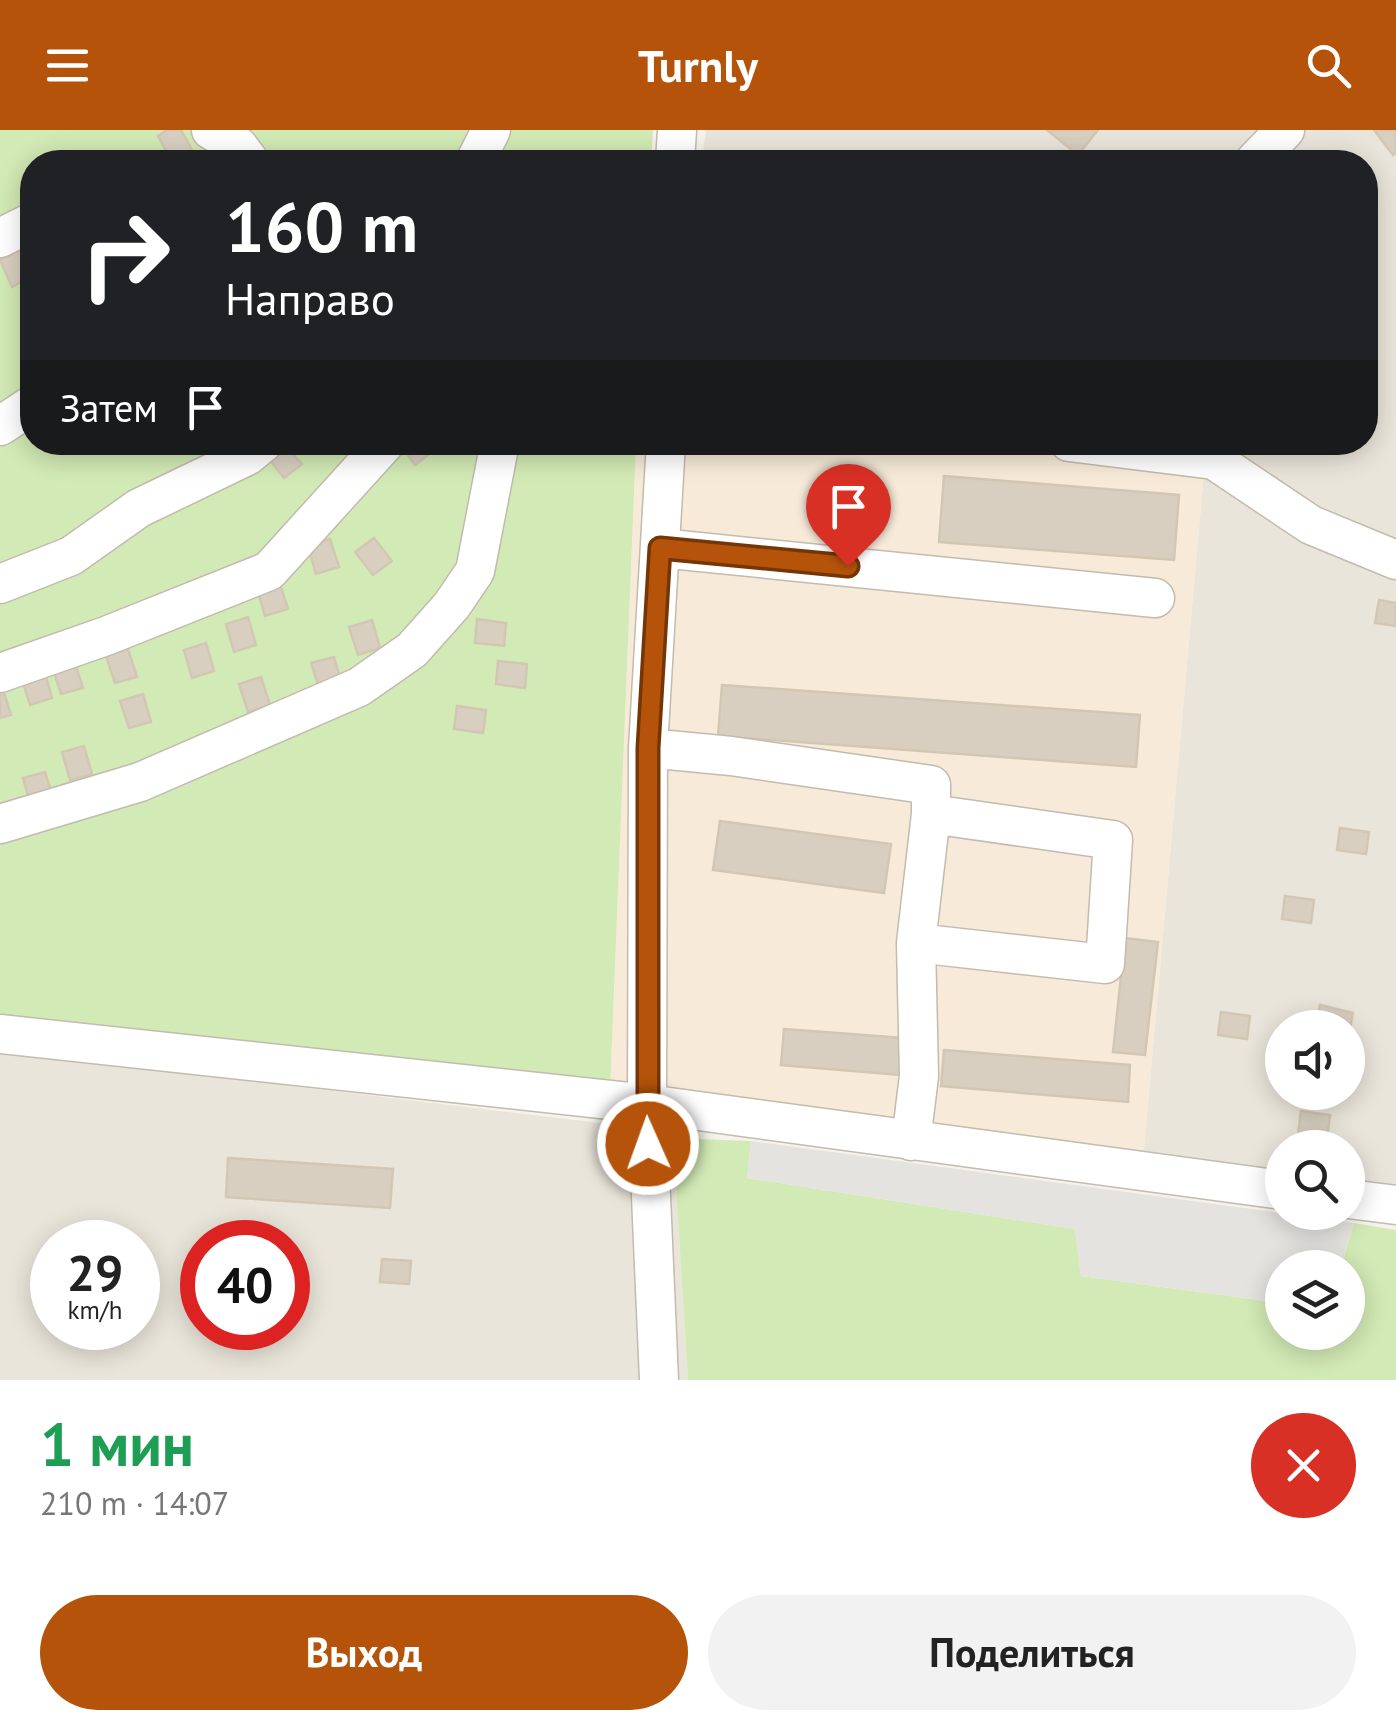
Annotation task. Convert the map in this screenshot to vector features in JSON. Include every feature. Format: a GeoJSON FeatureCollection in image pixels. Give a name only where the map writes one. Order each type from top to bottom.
{"type":"FeatureCollection","features":[{"type":"Feature","properties":{"kind":"street"},"geometry":{"type":"LineString","coordinates":[[210,130],[241,150]]}},
{"type":"Feature","properties":{"kind":"street"},"geometry":{"type":"LineString","coordinates":[[1266,150],[1285,130]]}},
{"type":"Feature","properties":{"kind":"street"},"geometry":{"type":"LineString","coordinates":[[0,584],[71,556],[139,508],[248,455]]}},
{"type":"Feature","properties":{"kind":"street"},"geometry":{"type":"LineString","coordinates":[[0,673],[269,571],[374,455]]}},
{"type":"Feature","properties":{"kind":"street"},"geometry":{"type":"LineString","coordinates":[[0,824],[140,782],[359,687],[412,650],[452,605],[475,571],[497,455]]}},
{"type":"Feature","properties":{"kind":"street"},"geometry":{"type":"LineString","coordinates":[[659,1380],[647,1104],[648,748],[665,455]]}},
{"type":"Feature","properties":{"kind":"street"},"geometry":{"type":"LineString","coordinates":[[1174,455],[1214,460],[1311,525],[1396,560]]}},
{"type":"Feature","properties":{"kind":"street"},"geometry":{"type":"LineString","coordinates":[[660,548],[1155,598]]}},
{"type":"Feature","properties":{"kind":"street"},"geometry":{"type":"LineString","coordinates":[[648,748],[931,785],[916,943],[919,1076],[912,1141]]}},
{"type":"Feature","properties":{"kind":"street"},"geometry":{"type":"LineString","coordinates":[[916,943],[1105,964],[1114,840],[931,814]]}},
{"type":"Feature","properties":{"kind":"street"},"geometry":{"type":"LineString","coordinates":[[0,1034],[647,1104],[1265,1188]]}},
{"type":"Feature","properties":{"kind":"street"},"geometry":{"type":"LineString","coordinates":[[1365,1201],[1396,1205]]}},
{"type":"Feature","properties":{"kind":"shaded area"},"geometry":{"type":"Polygon","coordinates":[[[706,130],[1396,130],[1396,1193],[1365,1189],[1365,1130],[1265,1130],[1265,1176],[1143,1160],[1204,472],[1193,455],[1378,455],[1378,150],[704,150],[706,130]]]}},
{"type":"Feature","properties":{"kind":"shaded area"},"geometry":{"type":"Polygon","coordinates":[[[636,455],[1133,455],[1199,464],[1204,472],[1143,1160],[610,1089],[636,455]]]}},
{"type":"Feature","properties":{"kind":"shaded area"},"geometry":{"type":"Polygon","coordinates":[[[0,1051],[592,1122],[673,1138],[688,1380],[0,1380],[0,1051]]]}},
{"type":"Feature","properties":{"kind":"shaded area"},"geometry":{"type":"Polygon","coordinates":[[[751,1141],[1265,1211],[1265,1230],[1352,1230],[1346,1250],[1265,1250],[1265,1301],[1081,1276],[1075,1229],[747,1178],[751,1141]]]}},
{"type":"Feature","properties":{"kind":"green space"},"geometry":{"type":"Polygon","coordinates":[[[0,130],[653,130],[652,150],[20,150],[20,455],[636,455],[610,1089],[221,1038],[0,1018],[0,130]]]}},
{"type":"Feature","properties":{"kind":"green space"},"geometry":{"type":"Polygon","coordinates":[[[673,1138],[751,1141],[747,1178],[1075,1229],[1081,1276],[1265,1301],[1265,1350],[1365,1350],[1365,1250],[1346,1250],[1352,1230],[1365,1230],[1365,1225],[1396,1230],[1396,1380],[688,1380],[673,1138]]]}},
{"type":"Feature","properties":{"kind":"building"},"geometry":{"type":"Polygon","coordinates":[[[167,130],[181,130],[192,150],[166,150],[158,136],[167,130]]]}},
{"type":"Feature","properties":{"kind":"building"},"geometry":{"type":"Polygon","coordinates":[[[1047,130],[1098,130],[1082,150],[1072,150],[1047,130]]]}},
{"type":"Feature","properties":{"kind":"building"},"geometry":{"type":"Polygon","coordinates":[[[1374,130],[1396,130],[1396,153],[1393,155],[1374,130]]]}},
{"type":"Feature","properties":{"kind":"building"},"geometry":{"type":"Polygon","coordinates":[[[19,250],[20,283],[12,287],[0,260],[19,250]]]}},
{"type":"Feature","properties":{"kind":"building"},"geometry":{"type":"Polygon","coordinates":[[[266,455],[294,455],[302,464],[284,478],[266,455]]]}},
{"type":"Feature","properties":{"kind":"building"},"geometry":{"type":"Polygon","coordinates":[[[408,455],[428,455],[415,465],[408,455]]]}},
{"type":"Feature","properties":{"kind":"building"},"geometry":{"type":"Polygon","coordinates":[[[944,476],[1179,495],[1174,560],[939,542],[944,476]]]}},
{"type":"Feature","properties":{"kind":"building"},"geometry":{"type":"Polygon","coordinates":[[[374,538],[392,561],[373,575],[355,552],[374,538]]]}},
{"type":"Feature","properties":{"kind":"building"},"geometry":{"type":"Polygon","coordinates":[[[330,539],[339,567],[316,574],[308,546],[330,539]]]}},
{"type":"Feature","properties":{"kind":"building"},"geometry":{"type":"Polygon","coordinates":[[[279,581],[288,609],[265,616],[257,588],[279,581]]]}},
{"type":"Feature","properties":{"kind":"building"},"geometry":{"type":"Polygon","coordinates":[[[1379,600],[1396,603],[1396,626],[1375,623],[1379,600]]]}},
{"type":"Feature","properties":{"kind":"building"},"geometry":{"type":"Polygon","coordinates":[[[248,617],[256,645],[234,652],[226,624],[248,617]]]}},
{"type":"Feature","properties":{"kind":"building"},"geometry":{"type":"Polygon","coordinates":[[[477,619],[506,623],[504,646],[475,643],[477,619]]]}},
{"type":"Feature","properties":{"kind":"building"},"geometry":{"type":"Polygon","coordinates":[[[372,620],[380,648],[358,655],[349,627],[372,620]]]}},
{"type":"Feature","properties":{"kind":"building"},"geometry":{"type":"Polygon","coordinates":[[[206,643],[214,671],[192,678],[184,650],[206,643]]]}},
{"type":"Feature","properties":{"kind":"building"},"geometry":{"type":"Polygon","coordinates":[[[128,649],[137,677],[115,683],[106,656],[128,649]]]}},
{"type":"Feature","properties":{"kind":"building"},"geometry":{"type":"Polygon","coordinates":[[[334,657],[342,684],[320,691],[311,663],[334,657]]]}},
{"type":"Feature","properties":{"kind":"building"},"geometry":{"type":"Polygon","coordinates":[[[74,660],[83,688],[61,694],[52,666],[74,660]]]}},
{"type":"Feature","properties":{"kind":"building"},"geometry":{"type":"Polygon","coordinates":[[[498,661],[527,664],[525,688],[496,684],[498,661]]]}},
{"type":"Feature","properties":{"kind":"building"},"geometry":{"type":"Polygon","coordinates":[[[44,670],[52,698],[30,705],[21,677],[44,670]]]}},
{"type":"Feature","properties":{"kind":"building"},"geometry":{"type":"Polygon","coordinates":[[[261,677],[270,705],[248,712],[239,684],[261,677]]]}},
{"type":"Feature","properties":{"kind":"building"},"geometry":{"type":"Polygon","coordinates":[[[722,685],[1140,715],[1136,767],[718,736],[722,685]]]}},
{"type":"Feature","properties":{"kind":"building"},"geometry":{"type":"Polygon","coordinates":[[[0,688],[11,715],[0,718],[0,688]]]}},
{"type":"Feature","properties":{"kind":"building"},"geometry":{"type":"Polygon","coordinates":[[[143,694],[151,722],[129,728],[120,701],[143,694]]]}},
{"type":"Feature","properties":{"kind":"building"},"geometry":{"type":"Polygon","coordinates":[[[457,706],[486,710],[483,733],[454,729],[457,706]]]}},
{"type":"Feature","properties":{"kind":"building"},"geometry":{"type":"Polygon","coordinates":[[[84,746],[92,774],[70,780],[62,752],[84,746]]]}},
{"type":"Feature","properties":{"kind":"building"},"geometry":{"type":"Polygon","coordinates":[[[45,772],[54,800],[31,806],[23,778],[45,772]]]}},
{"type":"Feature","properties":{"kind":"building"},"geometry":{"type":"Polygon","coordinates":[[[720,821],[891,844],[884,893],[713,870],[720,821]]]}},
{"type":"Feature","properties":{"kind":"building"},"geometry":{"type":"Polygon","coordinates":[[[1340,828],[1369,832],[1366,854],[1337,850],[1340,828]]]}},
{"type":"Feature","properties":{"kind":"building"},"geometry":{"type":"Polygon","coordinates":[[[1285,896],[1314,900],[1311,923],[1282,919],[1285,896]]]}},
{"type":"Feature","properties":{"kind":"building"},"geometry":{"type":"Polygon","coordinates":[[[1125,938],[1158,942],[1145,1055],[1113,1052],[1125,938]]]}},
{"type":"Feature","properties":{"kind":"building"},"geometry":{"type":"Polygon","coordinates":[[[1221,1012],[1250,1016],[1247,1039],[1218,1035],[1221,1012]]]}},
{"type":"Feature","properties":{"kind":"building"},"geometry":{"type":"Polygon","coordinates":[[[784,1029],[903,1038],[900,1075],[781,1065],[784,1029]]]}},
{"type":"Feature","properties":{"kind":"building"},"geometry":{"type":"Polygon","coordinates":[[[944,1050],[1130,1065],[1128,1102],[941,1086],[944,1050]]]}},
{"type":"Feature","properties":{"kind":"building"},"geometry":{"type":"Polygon","coordinates":[[[1301,1111],[1330,1115],[1328,1130],[1299,1130],[1301,1111]]]}},
{"type":"Feature","properties":{"kind":"building"},"geometry":{"type":"Polygon","coordinates":[[[228,1158],[393,1169],[390,1208],[226,1197],[228,1158]]]}},
{"type":"Feature","properties":{"kind":"building"},"geometry":{"type":"Polygon","coordinates":[[[382,1259],[411,1261],[409,1284],[380,1282],[382,1259]]]}},
{"type":"Feature","properties":{"kind":"route"},"geometry":{"type":"LineString","coordinates":[[648,1144],[648,748],[660,548],[848,566]]}}]}
